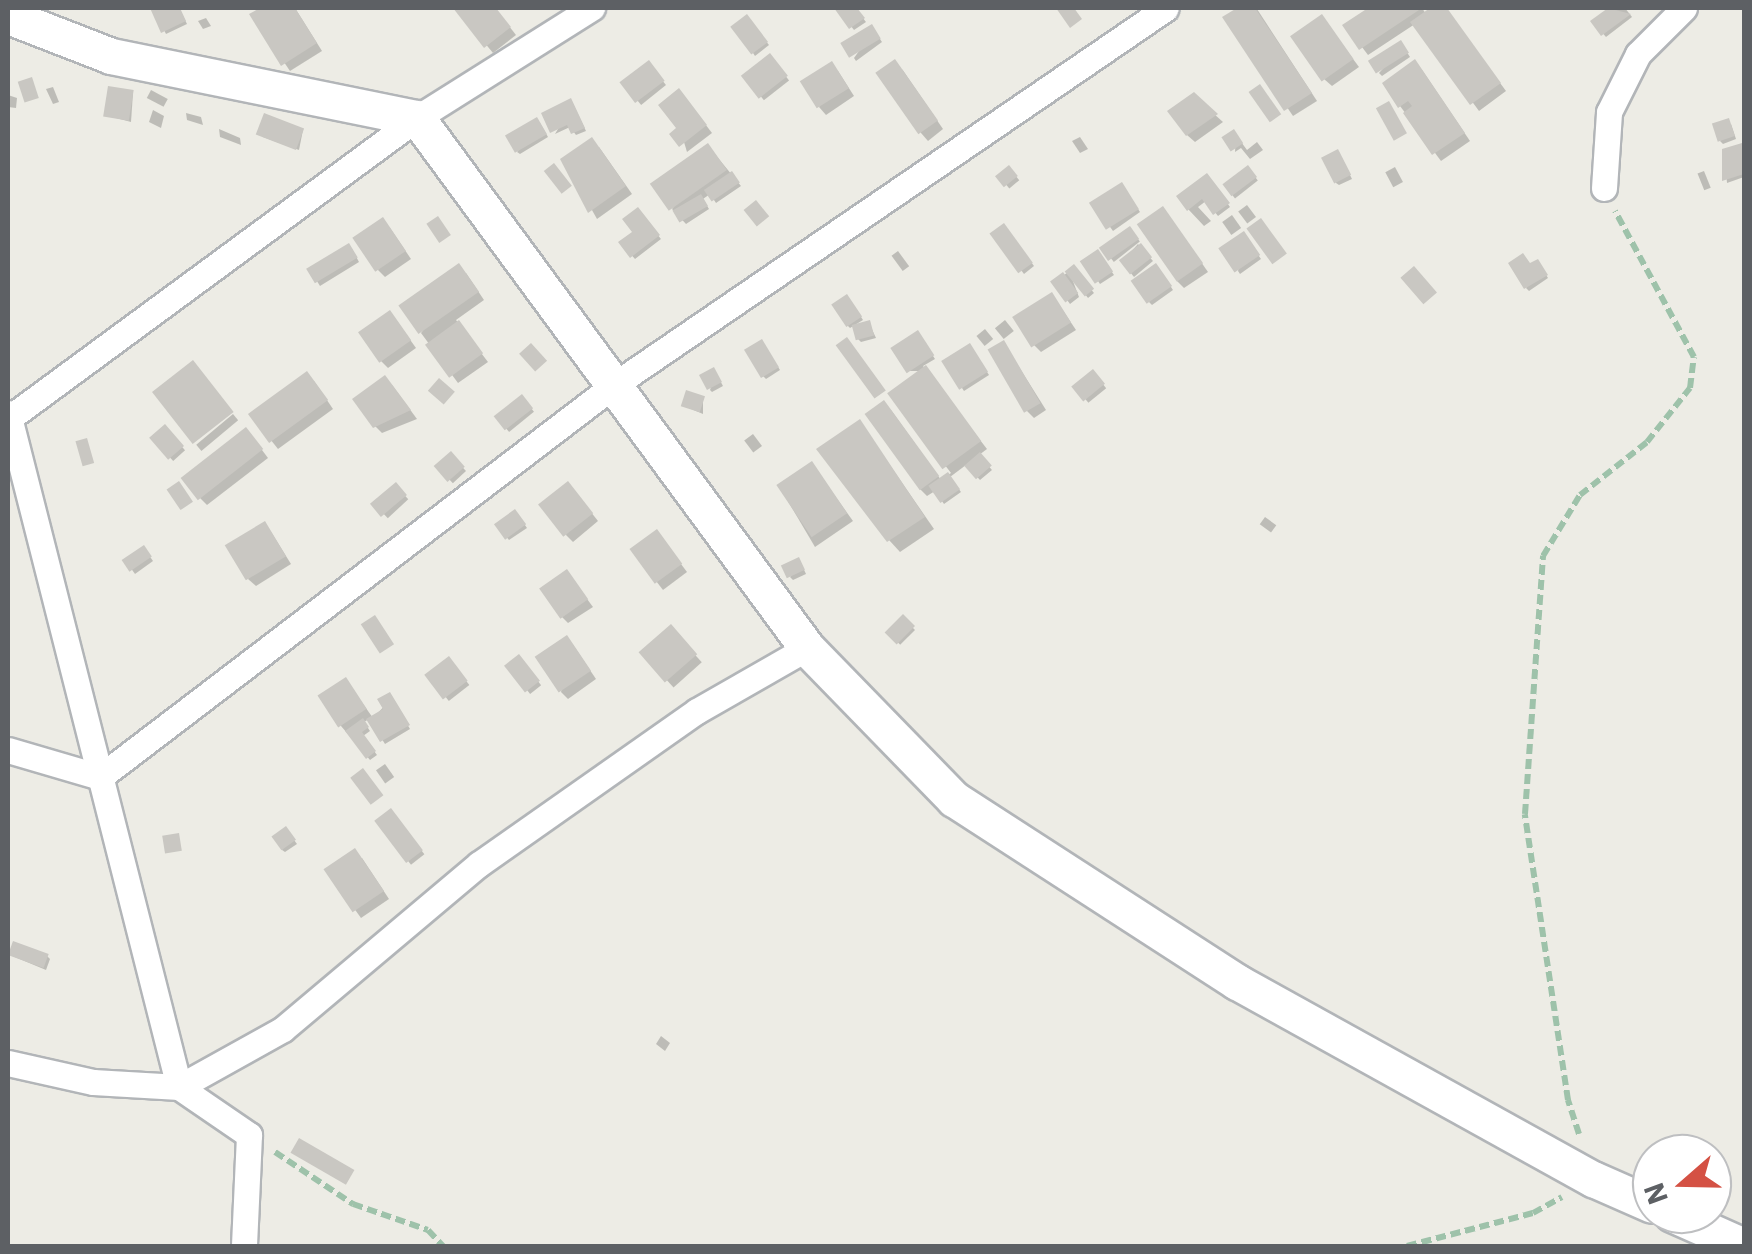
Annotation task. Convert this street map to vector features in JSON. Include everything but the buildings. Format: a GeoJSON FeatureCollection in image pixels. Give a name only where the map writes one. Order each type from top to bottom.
{"type":"FeatureCollection","features":[{"type":"Feature","properties":{"kind":"street"},"geometry":{"type":"LineString","coordinates":[[8,17],[33,8]]}},
{"type":"Feature","properties":{"kind":"street"},"geometry":{"type":"LineString","coordinates":[[179,1087],[8,417],[417,118],[592,8]]}},
{"type":"Feature","properties":{"kind":"street"},"geometry":{"type":"LineString","coordinates":[[100,777],[614,385],[1166,8]]}},
{"type":"Feature","properties":{"kind":"street"},"geometry":{"type":"LineString","coordinates":[[1604,188],[1609,112],[1638,54],[1684,8]]}},
{"type":"Feature","properties":{"kind":"street"},"geometry":{"type":"LineString","coordinates":[[8,17],[111,56],[417,118],[807,648],[954,800],[1236,982],[1593,1180],[1632,1197]]}},
{"type":"Feature","properties":{"kind":"street"},"geometry":{"type":"LineString","coordinates":[[179,1087],[283,1029],[479,864],[698,712],[807,648]]}},
{"type":"Feature","properties":{"kind":"street"},"geometry":{"type":"LineString","coordinates":[[8,750],[100,777]]}},
{"type":"Feature","properties":{"kind":"street"},"geometry":{"type":"LineString","coordinates":[[8,1063],[94,1082],[179,1087],[249,1135],[244,1246]]}},
{"type":"Feature","properties":{"kind":"street"},"geometry":{"type":"LineString","coordinates":[[1717,1234],[1744,1246]]}},
{"type":"Feature","properties":{"kind":"path"},"geometry":{"type":"LineString","coordinates":[[1407,1246],[1533,1213],[1593,1180],[1568,1100],[1552,962],[1525,814],[1543,556],[1580,495],[1648,442],[1690,388],[1694,357],[1604,188]]}},
{"type":"Feature","properties":{"kind":"path"},"geometry":{"type":"LineString","coordinates":[[249,1135],[353,1204],[428,1230],[444,1246]]}}]}
